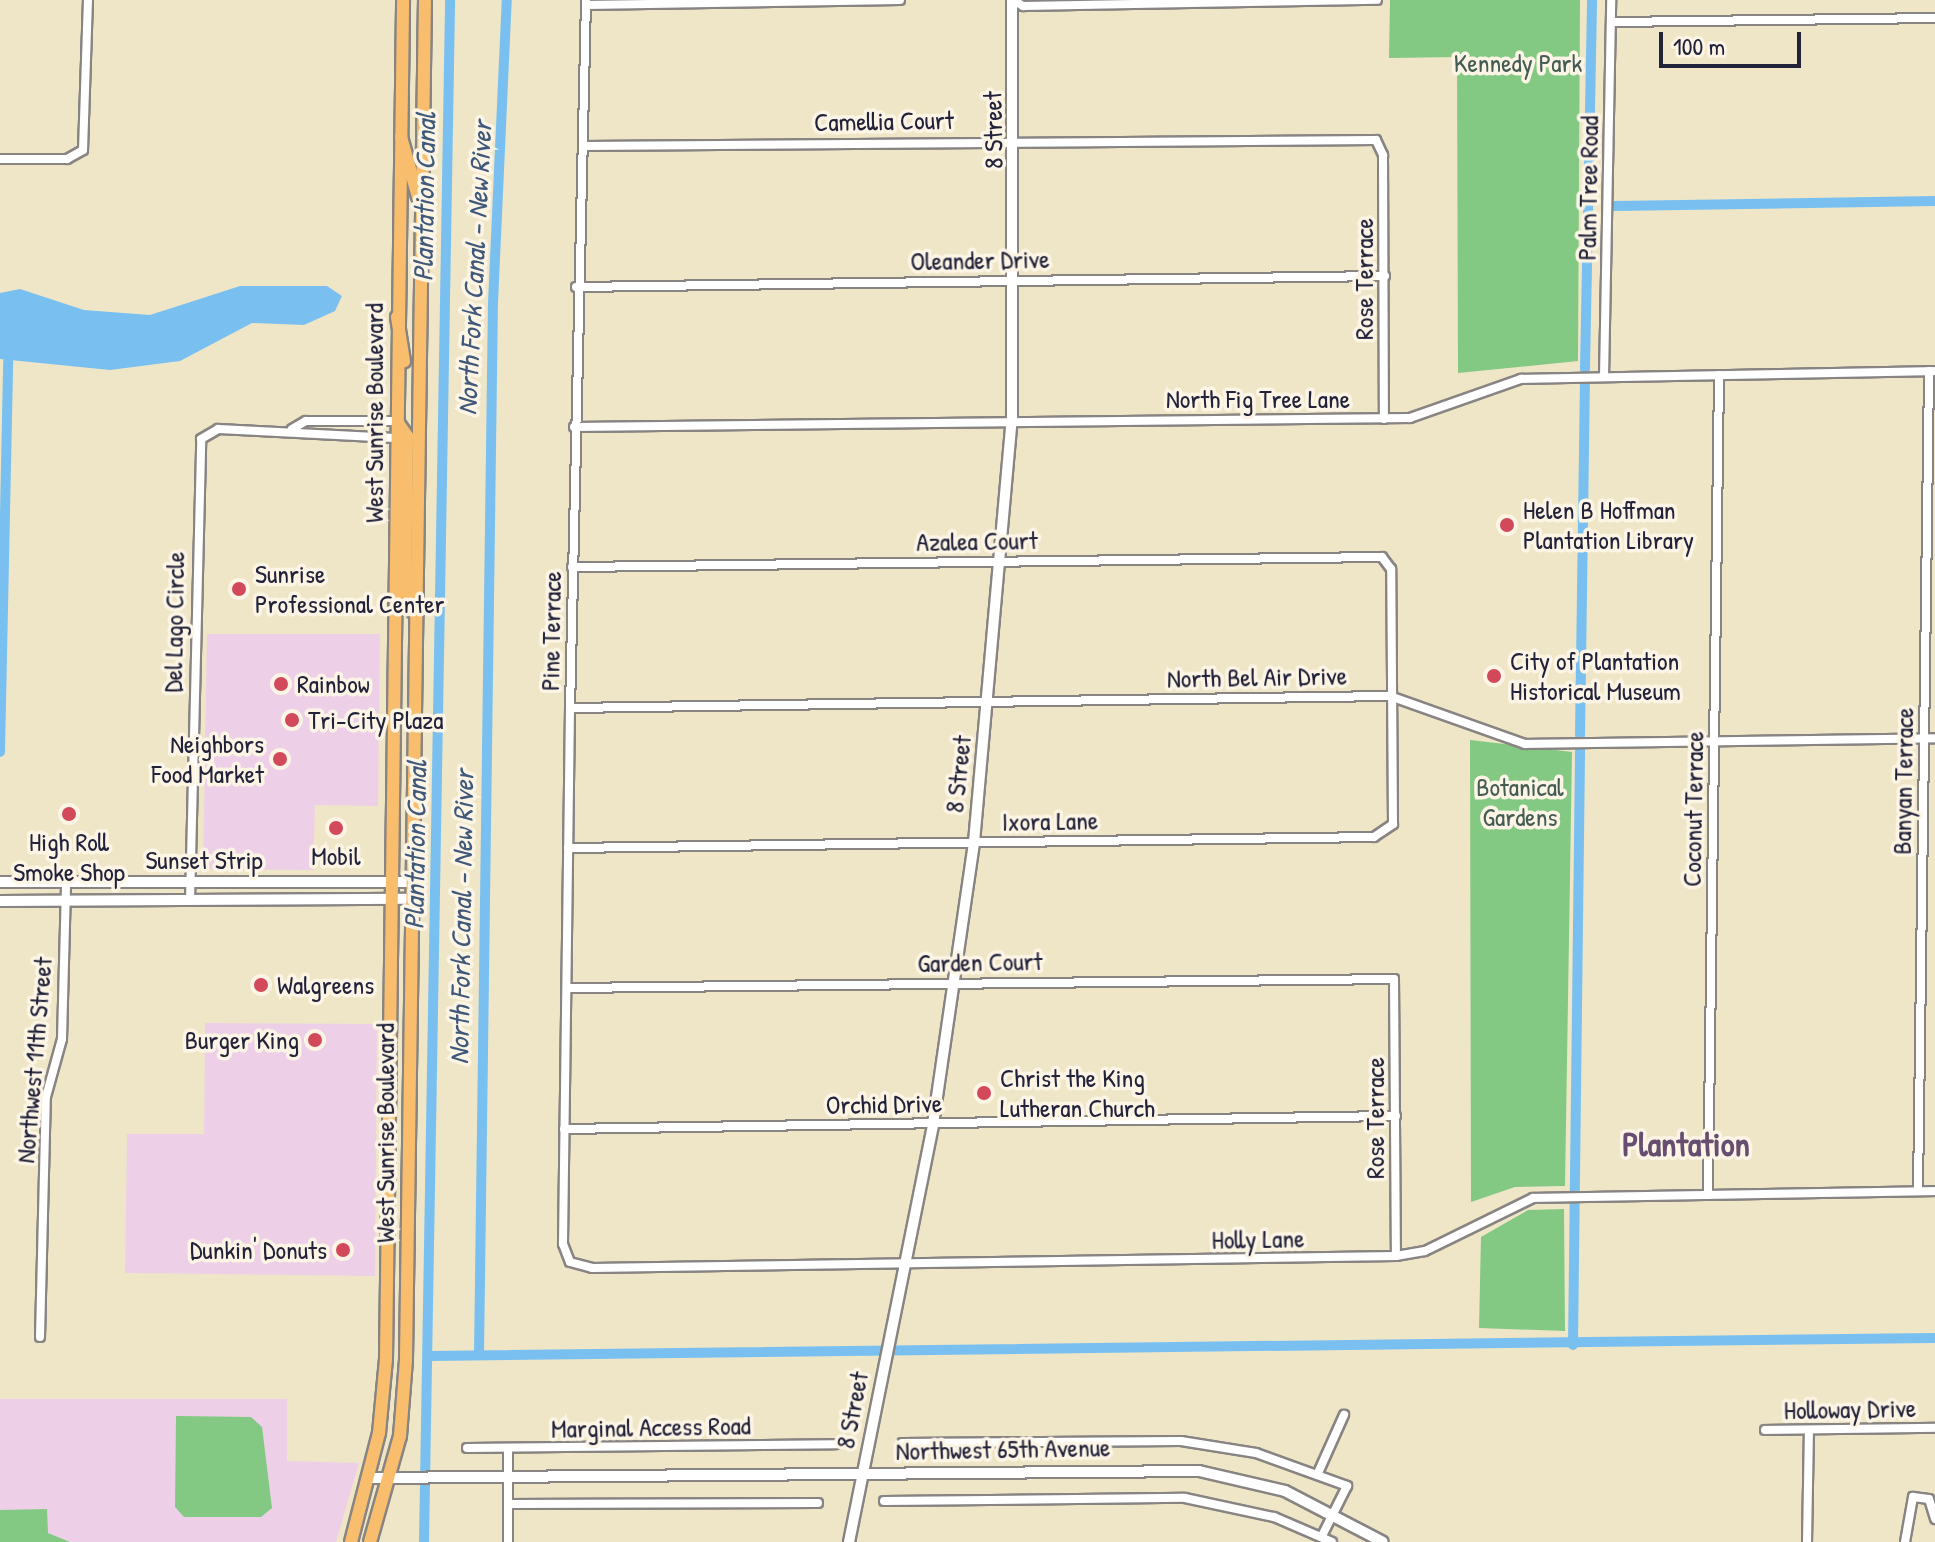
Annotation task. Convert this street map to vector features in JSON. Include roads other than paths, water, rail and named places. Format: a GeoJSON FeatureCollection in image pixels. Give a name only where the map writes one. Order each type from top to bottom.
{"type":"FeatureCollection","features":[{"type":"Feature","properties":{"kind":"highway","name":"West Sunrise Boulevard"},"geometry":{"type":"LineString","coordinates":[[351,1542],[370,1478],[386,1359],[388,882],[403,0]]}},
{"type":"Feature","properties":{"kind":"highway","name":"West Sunrise Boulevard"},"geometry":{"type":"LineString","coordinates":[[370,1542],[389,1480],[406,1359],[409,882],[425,0]]}},
{"type":"Feature","properties":{"kind":"highway"},"geometry":{"type":"LineString","coordinates":[[401,137],[422,208]]}},
{"type":"Feature","properties":{"kind":"highway"},"geometry":{"type":"LineString","coordinates":[[396,315],[404,333],[404,406],[418,417]]}},
{"type":"Feature","properties":{"kind":"highway"},"geometry":{"type":"LineString","coordinates":[[397,421],[407,436],[405,590],[416,619]]}},
{"type":"Feature","properties":{"kind":"street"},"geometry":{"type":"LineString","coordinates":[[0,159],[67,159],[83,150],[88,0]]}},
{"type":"Feature","properties":{"kind":"street"},"geometry":{"type":"LineString","coordinates":[[586,2],[900,0]]}},
{"type":"Feature","properties":{"kind":"street"},"geometry":{"type":"LineString","coordinates":[[1012,0],[1023,6],[1377,0]]}},
{"type":"Feature","properties":{"kind":"street","name":"8 Street"},"geometry":{"type":"LineString","coordinates":[[849,1542],[933,1124],[974,842],[1012,420],[1016,139],[1012,0]]}},
{"type":"Feature","properties":{"kind":"street","name":"Palm Tree Road"},"geometry":{"type":"LineString","coordinates":[[1604,377],[1611,0]]}},
{"type":"Feature","properties":{"kind":"street","name":"Pine Terrace"},"geometry":{"type":"LineString","coordinates":[[570,1262],[563,1244],[564,1129],[576,287],[584,146],[586,2]]}},
{"type":"Feature","properties":{"kind":"street"},"geometry":{"type":"LineString","coordinates":[[1611,22],[1935,18]]}},
{"type":"Feature","properties":{"kind":"street","name":"Camellia Court"},"geometry":{"type":"LineString","coordinates":[[584,146],[1016,139],[1376,140]]}},
{"type":"Feature","properties":{"kind":"street","name":"Rose Terrace"},"geometry":{"type":"LineString","coordinates":[[1376,140],[1383,155],[1384,419]]}},
{"type":"Feature","properties":{"kind":"street","name":"Oleander Drive"},"geometry":{"type":"LineString","coordinates":[[576,287],[1385,276]]}},
{"type":"Feature","properties":{"kind":"street","name":"North Fig Tree Lane"},"geometry":{"type":"LineString","coordinates":[[574,427],[1012,420],[1384,419],[1435,412],[1521,379],[1932,371]]}},
{"type":"Feature","properties":{"kind":"street","name":"Banyan Terrace"},"geometry":{"type":"LineString","coordinates":[[1918,1191],[1923,738],[1932,371]]}},
{"type":"Feature","properties":{"kind":"street","name":"Coconut Terrace"},"geometry":{"type":"LineString","coordinates":[[1708,1195],[1719,375]]}},
{"type":"Feature","properties":{"kind":"street","name":"Del Lago Circle"},"geometry":{"type":"LineString","coordinates":[[190,901],[196,450],[206,432],[218,429],[292,429],[306,421],[397,421]]}},
{"type":"Feature","properties":{"kind":"street","name":"Del Lago Circle"},"geometry":{"type":"LineString","coordinates":[[292,429],[306,437],[396,438]]}},
{"type":"Feature","properties":{"kind":"street","name":"Azalea Court"},"geometry":{"type":"LineString","coordinates":[[572,567],[1382,557],[1391,569],[1390,696]]}},
{"type":"Feature","properties":{"kind":"street","name":"North Bel Air Drive"},"geometry":{"type":"LineString","coordinates":[[570,708],[1390,696],[1525,744],[1935,738]]}},
{"type":"Feature","properties":{"kind":"street","name":"Ixora Lane"},"geometry":{"type":"LineString","coordinates":[[568,848],[1388,833],[1390,696]]}},
{"type":"Feature","properties":{"kind":"street","name":"Sunset Strip"},"geometry":{"type":"LineString","coordinates":[[0,882],[409,882]]}},
{"type":"Feature","properties":{"kind":"street","name":"Northwest 11th Street"},"geometry":{"type":"LineString","coordinates":[[40,1337],[46,1097],[62,1039],[66,882]]}},
{"type":"Feature","properties":{"kind":"street","name":"Sunset Strip"},"geometry":{"type":"LineString","coordinates":[[0,901],[409,899]]}},
{"type":"Feature","properties":{"kind":"street","name":"Rose Terrace"},"geometry":{"type":"LineString","coordinates":[[1394,979],[1396,1256]]}},
{"type":"Feature","properties":{"kind":"street","name":"Garden Court"},"geometry":{"type":"LineString","coordinates":[[567,988],[1394,979]]}},
{"type":"Feature","properties":{"kind":"street","name":"Orchid Drive"},"geometry":{"type":"LineString","coordinates":[[564,1129],[1396,1116]]}},
{"type":"Feature","properties":{"kind":"street","name":"Holly Lane"},"geometry":{"type":"LineString","coordinates":[[570,1262],[592,1268],[1396,1256],[1437,1246],[1508,1206],[1567,1197],[1935,1191]]}},
{"type":"Feature","properties":{"kind":"street"},"geometry":{"type":"LineString","coordinates":[[1318,1473],[1344,1415]]}},
{"type":"Feature","properties":{"kind":"street","name":"Holloway Drive"},"geometry":{"type":"LineString","coordinates":[[1765,1430],[1935,1428]]}},
{"type":"Feature","properties":{"kind":"street"},"geometry":{"type":"LineString","coordinates":[[1807,1542],[1809,1431]]}},
{"type":"Feature","properties":{"kind":"street"},"geometry":{"type":"LineString","coordinates":[[902,1443],[1181,1441],[1318,1473],[1347,1486],[1322,1536]]}},
{"type":"Feature","properties":{"kind":"street","name":"Marginal Access Road"},"geometry":{"type":"LineString","coordinates":[[467,1448],[836,1444]]}},
{"type":"Feature","properties":{"kind":"street"},"geometry":{"type":"LineString","coordinates":[[508,1449],[508,1542]]}},
{"type":"Feature","properties":{"kind":"street","name":"Northwest 65th Avenue"},"geometry":{"type":"LineString","coordinates":[[370,1478],[437,1480],[1199,1471],[1266,1484],[1334,1513],[1383,1542]]}},
{"type":"Feature","properties":{"kind":"street"},"geometry":{"type":"LineString","coordinates":[[1905,1542],[1913,1497],[1929,1499],[1935,1519]]}},
{"type":"Feature","properties":{"kind":"street"},"geometry":{"type":"LineString","coordinates":[[884,1501],[1185,1498],[1250,1510],[1332,1542]]}},
{"type":"Feature","properties":{"kind":"street"},"geometry":{"type":"LineString","coordinates":[[508,1504],[818,1503]]}},
{"type":"Feature","properties":{"kind":"water"},"geometry":{"type":"Polygon","coordinates":[[[240,286],[327,286],[342,296],[335,311],[304,325],[252,323],[180,361],[110,370],[0,359],[0,293],[20,289],[84,310],[150,315],[240,286]]]}},
{"type":"Feature","properties":{"kind":"waterway","name":"Plantation Canal"},"geometry":{"type":"LineString","coordinates":[[424,1542],[450,0]]}},
{"type":"Feature","properties":{"kind":"waterway","name":"North Fork Canal - New River"},"geometry":{"type":"LineString","coordinates":[[479,1354],[493,303],[507,0]]}},
{"type":"Feature","properties":{"kind":"waterway"},"geometry":{"type":"LineString","coordinates":[[1585,369],[1592,0]]}},
{"type":"Feature","properties":{"kind":"waterway"},"geometry":{"type":"LineString","coordinates":[[1615,206],[1935,201]]}},
{"type":"Feature","properties":{"kind":"waterway"},"geometry":{"type":"LineString","coordinates":[[0,752],[8,361]]}},
{"type":"Feature","properties":{"kind":"waterway"},"geometry":{"type":"LineString","coordinates":[[1580,735],[1585,385]]}},
{"type":"Feature","properties":{"kind":"waterway"},"geometry":{"type":"LineString","coordinates":[[1573,1345],[1580,751]]}},
{"type":"Feature","properties":{"kind":"waterway"},"geometry":{"type":"LineString","coordinates":[[431,1356],[1935,1338]]}},
{"type":"Feature","properties":{"kind":"place","name":"Helen B Hoffman Plantation Library"},"geometry":{"type":"Point","coordinates":[1507,525]}},
{"type":"Feature","properties":{"kind":"place","name":"Sunrise Professional Center"},"geometry":{"type":"Point","coordinates":[239,589]}},
{"type":"Feature","properties":{"kind":"place","name":"City of Plantation Historical Museum"},"geometry":{"type":"Point","coordinates":[1494,676]}},
{"type":"Feature","properties":{"kind":"place","name":"Rainbow"},"geometry":{"type":"Point","coordinates":[281,684]}},
{"type":"Feature","properties":{"kind":"place","name":"Tri-City Plaza"},"geometry":{"type":"Point","coordinates":[292,720]}},
{"type":"Feature","properties":{"kind":"place","name":"Neighbors Food Market"},"geometry":{"type":"Point","coordinates":[280,759]}},
{"type":"Feature","properties":{"kind":"place","name":"High Roll Smoke Shop"},"geometry":{"type":"Point","coordinates":[69,814]}},
{"type":"Feature","properties":{"kind":"place","name":"Mobil"},"geometry":{"type":"Point","coordinates":[336,828]}},
{"type":"Feature","properties":{"kind":"place","name":"Walgreens"},"geometry":{"type":"Point","coordinates":[261,985]}},
{"type":"Feature","properties":{"kind":"place","name":"Burger King"},"geometry":{"type":"Point","coordinates":[315,1040]}},
{"type":"Feature","properties":{"kind":"place","name":"Christ the King Lutheran Church"},"geometry":{"type":"Point","coordinates":[984,1093]}},
{"type":"Feature","properties":{"kind":"place","name":"Dunkin' Donuts"},"geometry":{"type":"Point","coordinates":[343,1250]}},
{"type":"Feature","properties":{"kind":"district","name":"Plantation"},"geometry":{"type":"Point","coordinates":[1686,1145]}},
{"type":"Feature","properties":{"kind":"park label","name":"Kennedy Park"},"geometry":{"type":"Point","coordinates":[1518,63]}},
{"type":"Feature","properties":{"kind":"park label","name":"Botanical Gardens"},"geometry":{"type":"Point","coordinates":[1520,802]}}]}
